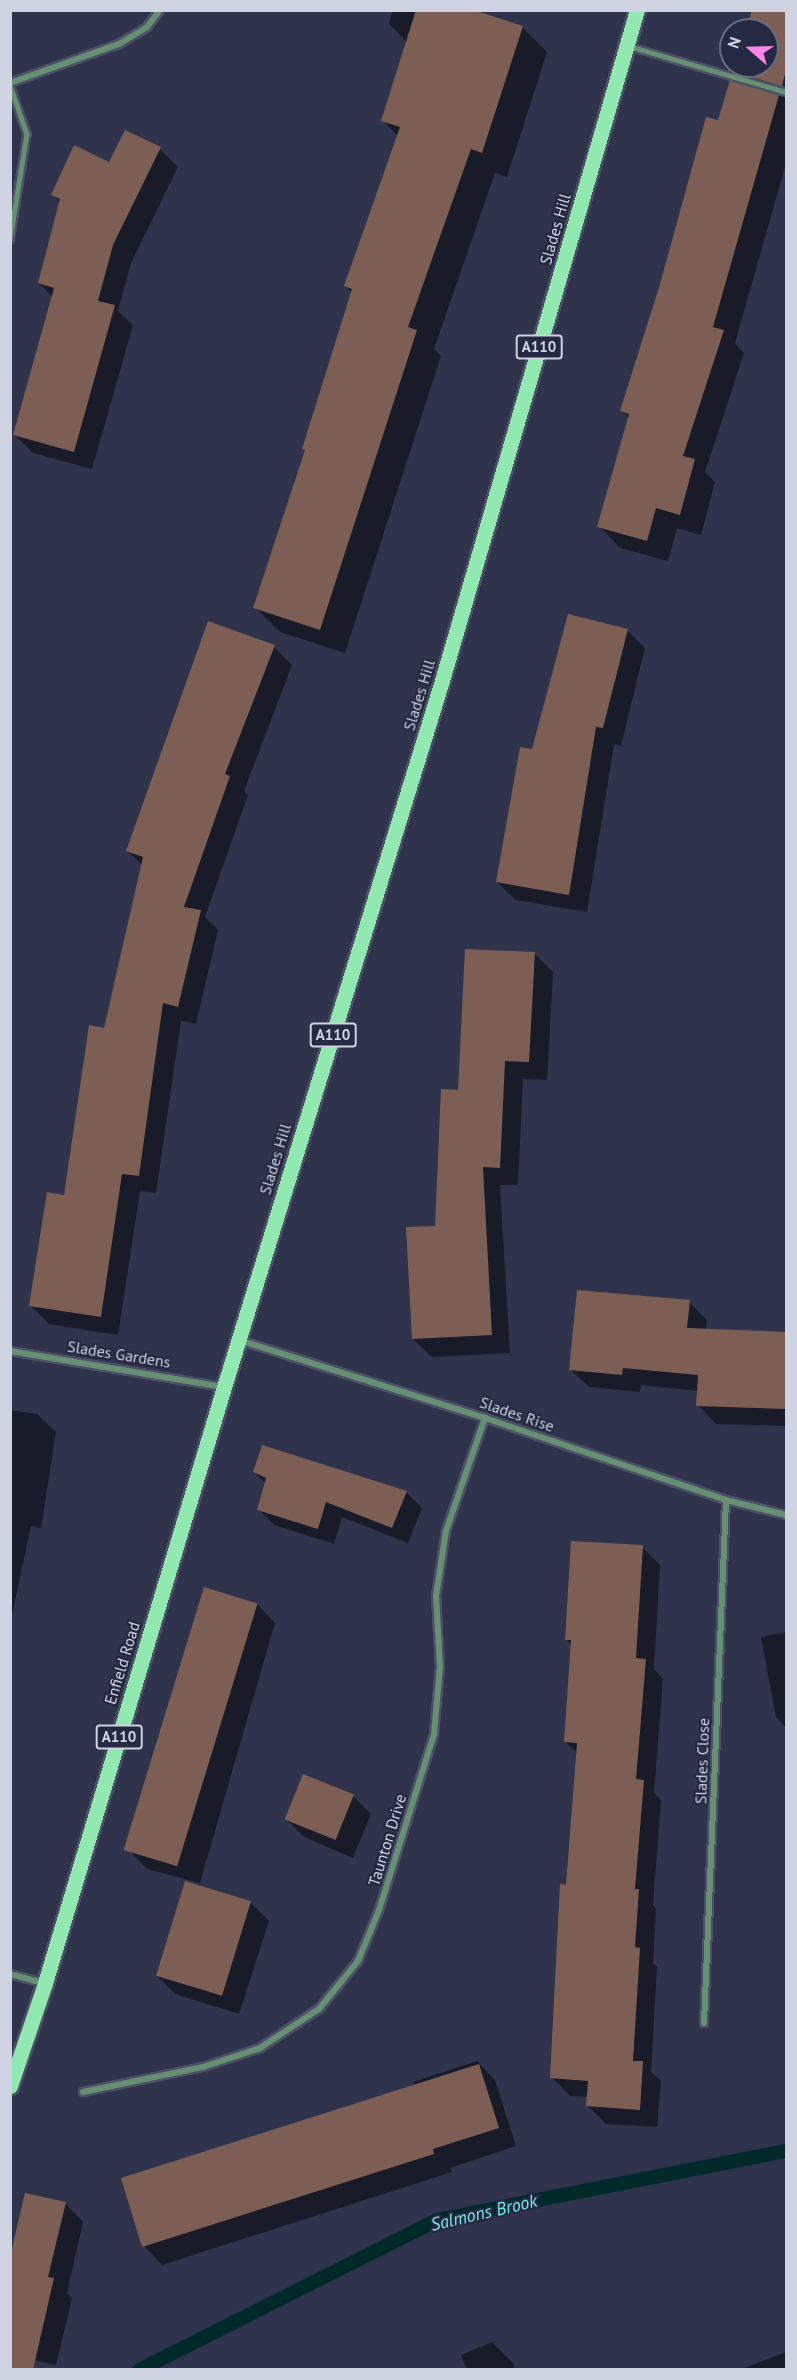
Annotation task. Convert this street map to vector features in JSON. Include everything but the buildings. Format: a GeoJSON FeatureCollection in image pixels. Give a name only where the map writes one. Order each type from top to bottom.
{"type":"FeatureCollection","features":[{"type":"Feature","properties":{"kind":"main road","name":"Slades Hill"},"geometry":{"type":"LineString","coordinates":[[224,1387],[441,684],[637,10]]}},
{"type":"Feature","properties":{"kind":"main road","name":"Enfield Road"},"geometry":{"type":"LineString","coordinates":[[10,2086],[45,1983],[224,1387]]}},
{"type":"Feature","properties":{"kind":"street"},"geometry":{"type":"LineString","coordinates":[[10,84],[119,44],[147,27],[160,10]]}},
{"type":"Feature","properties":{"kind":"street","name":"Slades Rise"},"geometry":{"type":"LineString","coordinates":[[238,1340],[485,1418],[726,1500],[786,1515]]}},
{"type":"Feature","properties":{"kind":"street","name":"Slades Gardens"},"geometry":{"type":"LineString","coordinates":[[10,1351],[224,1387]]}},
{"type":"Feature","properties":{"kind":"street","name":"Taunton Drive"},"geometry":{"type":"LineString","coordinates":[[83,2092],[203,2067],[260,2048],[319,2009],[358,1961],[379,1910],[434,1734],[440,1666],[436,1596],[444,1542],[485,1418]]}},
{"type":"Feature","properties":{"kind":"street","name":"Slades Close"},"geometry":{"type":"LineString","coordinates":[[704,2022],[726,1500]]}},
{"type":"Feature","properties":{"kind":"street"},"geometry":{"type":"LineString","coordinates":[[10,1974],[45,1983]]}},
{"type":"Feature","properties":{"kind":"lane"},"geometry":{"type":"LineString","coordinates":[[627,45],[786,92]]}},
{"type":"Feature","properties":{"kind":"lane"},"geometry":{"type":"LineString","coordinates":[[10,84],[27,134],[10,240]]}},
{"type":"Feature","properties":{"kind":"waterway","name":"Salmons Brook"},"geometry":{"type":"LineString","coordinates":[[139,2370],[437,2220],[786,2151]]}}]}
